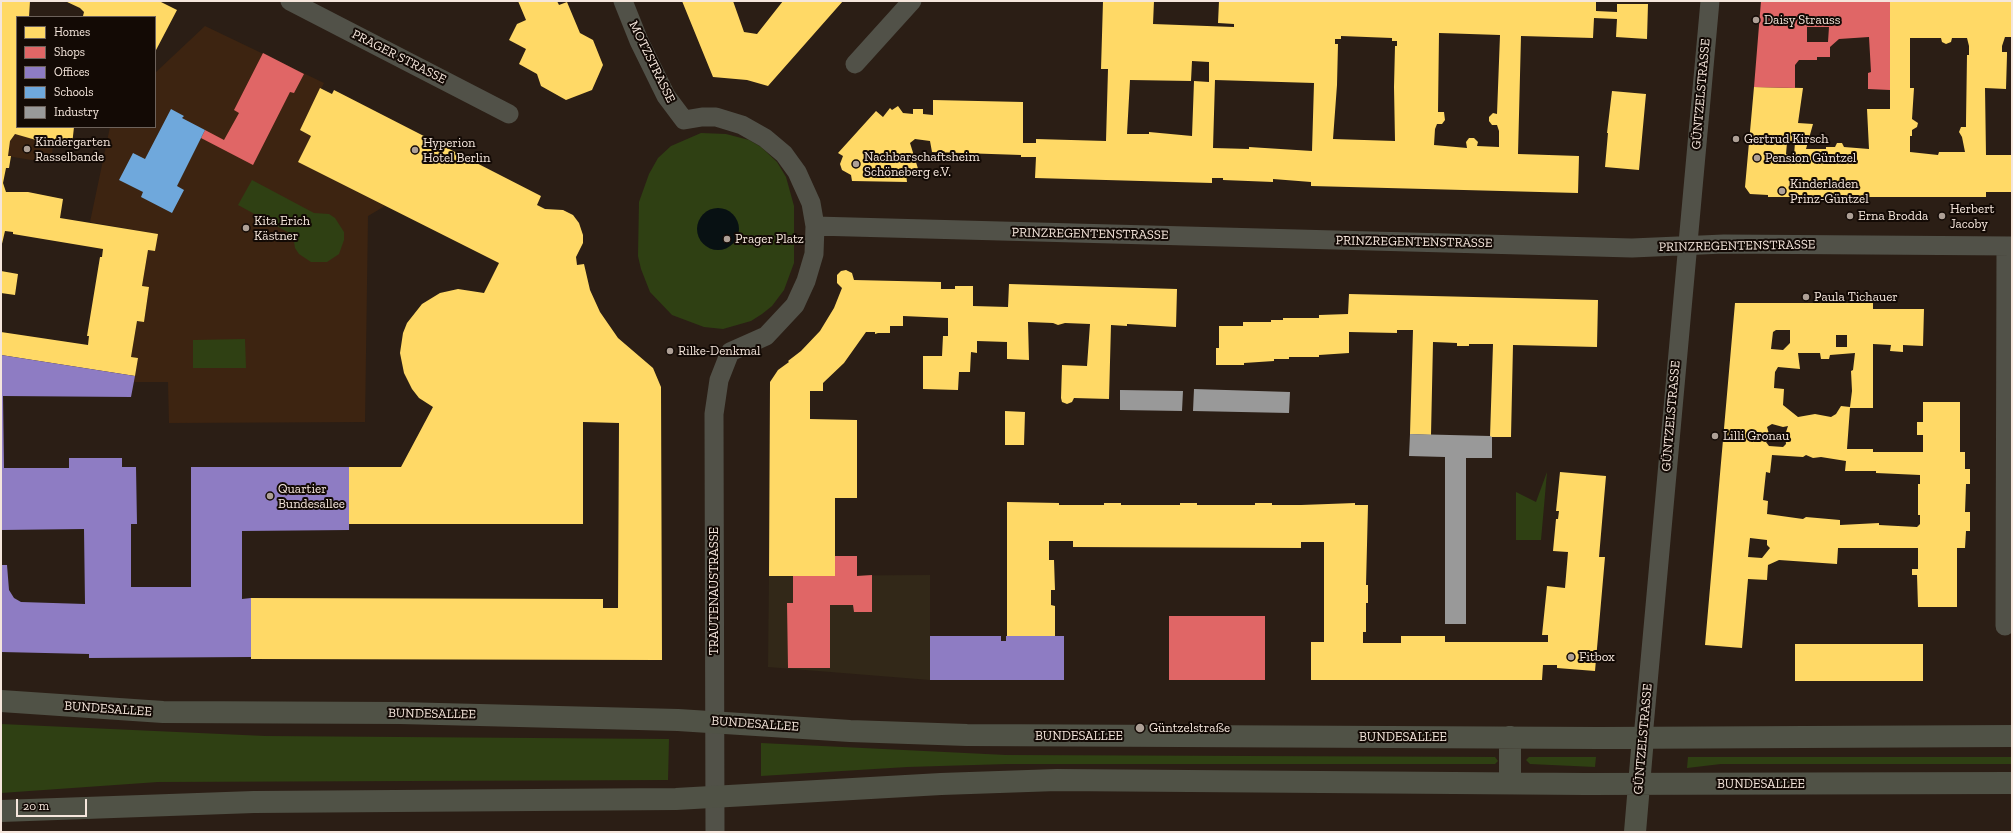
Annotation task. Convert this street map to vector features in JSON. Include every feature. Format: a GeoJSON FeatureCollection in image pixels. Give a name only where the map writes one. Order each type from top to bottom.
{"type":"FeatureCollection","features":[{"type":"Feature","properties":{"kind":"main road","name":"BUNDESALLEE"},"geometry":{"type":"LineString","coordinates":[[1,702],[163,712],[400,713],[714,721],[864,731],[967,735],[1510,738],[2012,736]]}},
{"type":"Feature","properties":{"kind":"main road"},"geometry":{"type":"LineString","coordinates":[[1510,738],[1510,783]]}},
{"type":"Feature","properties":{"kind":"main road","name":"GÜNTZELSTRASSE"},"geometry":{"type":"LineString","coordinates":[[1635,832],[1643,738]]}},
{"type":"Feature","properties":{"kind":"main road","name":"BUNDESALLEE"},"geometry":{"type":"LineString","coordinates":[[1,810],[254,802],[660,800],[941,784],[1057,780],[1639,784],[2012,783]]}},
{"type":"Feature","properties":{"kind":"street","name":"PRAGER STRASSE"},"geometry":{"type":"LineString","coordinates":[[290,1],[509,114]]}},
{"type":"Feature","properties":{"kind":"street","name":"MOTZSTRASSE"},"geometry":{"type":"LineString","coordinates":[[623,1],[639,40],[666,96],[684,120],[702,117],[716,117],[729,120],[754,131],[771,142],[791,163],[802,181],[811,203],[815,226]]}},
{"type":"Feature","properties":{"kind":"street"},"geometry":{"type":"LineString","coordinates":[[855,64],[912,1]]}},
{"type":"Feature","properties":{"kind":"street","name":"GÜNTZELSTRASSE"},"geometry":{"type":"LineString","coordinates":[[1643,738],[1710,1]]}},
{"type":"Feature","properties":{"kind":"street","name":"PRINZREGENTENSTRASSE"},"geometry":{"type":"LineString","coordinates":[[815,226],[1632,248],[1724,244],[2009,246]]}},
{"type":"Feature","properties":{"kind":"street","name":"TRAUTENAUSTRASSE"},"geometry":{"type":"LineString","coordinates":[[715,832],[714,414],[718,380],[730,352],[766,336],[794,305],[806,281],[814,254],[815,226]]}},
{"type":"Feature","properties":{"kind":"street"},"geometry":{"type":"LineString","coordinates":[[2005,626],[2009,246]]}},
{"type":"Feature","properties":{"kind":"shaded area","name":"Kita Erich Kästner"},"geometry":{"type":"Polygon","coordinates":[[[205,26],[324,83],[300,130],[311,136],[298,162],[385,206],[368,216],[365,422],[169,423],[168,382],[134,382],[138,358],[131,357],[137,321],[144,322],[149,287],[142,286],[148,250],[155,251],[157,234],[90,222],[110,128],[156,128],[156,72],[205,26]]]}},
{"type":"Feature","properties":{"kind":"shaded area","name":"Kindergarten Rasselbande"},"geometry":{"type":"Polygon","coordinates":[[[15,134],[54,143],[50,163],[1,155],[15,134]]]}},
{"type":"Feature","properties":{"kind":"shaded area"},"geometry":{"type":"Polygon","coordinates":[[[714,208],[722,208],[730,211],[736,217],[739,229],[736,241],[730,247],[722,250],[714,250],[706,247],[700,241],[697,233],[697,225],[700,217],[706,211],[714,208]]]}},
{"type":"Feature","properties":{"kind":"shaded area"},"geometry":{"type":"Polygon","coordinates":[[[930,575],[930,680],[768,667],[769,576],[930,575]]]}},
{"type":"Feature","properties":{"kind":"green space"},"geometry":{"type":"Polygon","coordinates":[[[701,133],[726,134],[749,140],[761,147],[777,162],[786,177],[794,206],[794,263],[784,290],[772,306],[762,314],[751,321],[723,329],[704,327],[672,315],[650,292],[641,269],[638,256],[639,202],[649,174],[658,158],[671,146],[701,133]]]}},
{"type":"Feature","properties":{"kind":"green space"},"geometry":{"type":"Polygon","coordinates":[[[252,180],[314,213],[329,214],[335,218],[344,232],[344,240],[339,254],[327,262],[311,262],[299,254],[295,248],[293,235],[238,205],[252,180]]]}},
{"type":"Feature","properties":{"kind":"green space"},"geometry":{"type":"Polygon","coordinates":[[[245,339],[246,368],[193,368],[193,340],[245,339]]]}},
{"type":"Feature","properties":{"kind":"green space"},"geometry":{"type":"Polygon","coordinates":[[[1547,472],[1541,540],[1516,540],[1516,492],[1536,502],[1547,472]]]}},
{"type":"Feature","properties":{"kind":"green space"},"geometry":{"type":"Polygon","coordinates":[[[1,724],[265,736],[669,739],[668,780],[158,782],[1,793],[1,724]]]}},
{"type":"Feature","properties":{"kind":"green space"},"geometry":{"type":"Polygon","coordinates":[[[761,743],[1006,755],[1495,757],[1498,761],[1495,764],[1007,764],[907,767],[761,776],[761,743]]]}},
{"type":"Feature","properties":{"kind":"green space"},"geometry":{"type":"Polygon","coordinates":[[[1529,757],[1596,757],[1595,767],[1530,764],[1526,760],[1529,757]]]}},
{"type":"Feature","properties":{"kind":"green space"},"geometry":{"type":"Polygon","coordinates":[[[1688,757],[2012,757],[2012,764],[1721,764],[1687,768],[1688,757]]]}},
{"type":"Feature","properties":{"kind":"building: Homes"},"geometry":{"type":"Polygon","coordinates":[[[1,1],[30,1],[29,16],[16,16],[16,128],[74,128],[72,145],[36,140],[15,134],[10,141],[8,156],[11,156],[9,168],[6,168],[3,183],[6,192],[28,192],[63,199],[60,218],[158,234],[155,251],[148,250],[142,286],[149,287],[144,322],[137,321],[131,357],[138,358],[135,376],[1,355],[1,332],[88,345],[89,336],[87,336],[100,257],[102,257],[103,249],[13,234],[13,232],[5,231],[1,248],[1,1]]]}},
{"type":"Feature","properties":{"kind":"building: Homes"},"geometry":{"type":"Polygon","coordinates":[[[65,1],[159,1],[177,10],[156,50],[156,16],[83,16],[84,12],[80,8],[65,1]]]}},
{"type":"Feature","properties":{"kind":"building: Homes"},"geometry":{"type":"Polygon","coordinates":[[[518,1],[557,1],[559,5],[567,2],[580,33],[593,40],[603,65],[592,90],[566,100],[541,86],[537,74],[519,64],[526,49],[509,40],[517,24],[526,20],[518,1]]]}},
{"type":"Feature","properties":{"kind":"building: Homes"},"geometry":{"type":"Polygon","coordinates":[[[682,1],[733,1],[744,32],[757,34],[783,1],[843,1],[768,86],[747,80],[713,77],[682,1]]]}},
{"type":"Feature","properties":{"kind":"building: Homes"},"geometry":{"type":"Polygon","coordinates":[[[1103,1],[1154,1],[1153,24],[1234,27],[1234,24],[1218,23],[1219,1],[1596,1],[1596,11],[1617,12],[1617,4],[1648,4],[1647,39],[1616,37],[1617,19],[1594,18],[1593,38],[1521,36],[1518,154],[1579,156],[1578,193],[1311,186],[1311,182],[1273,179],[1273,182],[1223,180],[1223,178],[1212,178],[1212,183],[1035,178],[1036,157],[1021,157],[1021,155],[932,152],[930,141],[915,139],[910,143],[920,175],[906,174],[907,182],[852,181],[851,175],[842,170],[840,164],[843,156],[838,153],[876,111],[883,117],[890,108],[892,110],[898,106],[903,113],[913,114],[913,109],[923,109],[923,114],[933,115],[933,100],[1023,102],[1023,143],[1036,143],[1036,139],[1106,141],[1108,69],[1101,69],[1103,1]],[[1439,33],[1438,112],[1444,112],[1445,120],[1442,124],[1437,124],[1435,129],[1434,145],[1467,148],[1466,142],[1469,138],[1474,138],[1478,142],[1477,146],[1499,147],[1499,131],[1497,125],[1492,125],[1489,121],[1489,117],[1493,113],[1497,114],[1500,35],[1439,33]],[[1341,36],[1341,39],[1335,39],[1335,44],[1338,44],[1333,139],[1395,141],[1394,87],[1395,46],[1397,46],[1397,41],[1392,41],[1392,38],[1341,36]],[[1192,61],[1191,81],[1130,80],[1127,134],[1149,134],[1149,132],[1192,136],[1194,81],[1209,82],[1209,62],[1192,61]],[[1215,80],[1213,148],[1249,149],[1249,147],[1312,151],[1314,83],[1215,80]]]}},
{"type":"Feature","properties":{"kind":"building: Homes"},"geometry":{"type":"Polygon","coordinates":[[[1890,1],[2012,1],[2012,37],[2005,37],[2002,46],[2002,52],[2007,52],[2006,89],[1985,88],[1986,155],[2012,155],[2012,192],[1986,192],[1986,197],[1768,197],[1768,195],[1750,194],[1745,187],[1754,87],[1803,88],[1798,123],[1813,124],[1806,149],[1826,149],[1826,147],[1835,147],[1837,143],[1842,143],[1844,147],[1869,149],[1867,109],[1890,109],[1890,1]],[[1910,38],[1910,88],[1914,88],[1912,119],[1918,123],[1917,127],[1912,130],[1912,136],[1910,136],[1910,152],[1938,155],[1939,152],[1965,152],[1962,137],[1959,132],[1961,127],[1966,127],[1967,55],[1969,55],[1967,38],[1952,38],[1951,42],[1946,44],[1942,42],[1941,38],[1910,38]],[[1789,141],[1787,143],[1786,154],[1794,156],[1795,142],[1789,141]]]}},
{"type":"Feature","properties":{"kind":"building: Homes"},"geometry":{"type":"Polygon","coordinates":[[[320,88],[332,94],[334,90],[541,196],[537,205],[545,209],[563,210],[573,215],[579,223],[583,235],[583,243],[576,257],[577,265],[584,264],[590,290],[600,312],[618,338],[653,368],[661,387],[662,660],[251,659],[251,598],[603,599],[603,608],[618,608],[619,423],[583,422],[583,524],[349,524],[349,467],[401,467],[433,407],[419,398],[412,389],[404,373],[400,353],[403,333],[407,323],[422,304],[440,293],[458,289],[484,293],[499,263],[298,162],[311,136],[300,130],[320,88]]]}},
{"type":"Feature","properties":{"kind":"building: Homes"},"geometry":{"type":"Polygon","coordinates":[[[1612,91],[1646,94],[1639,170],[1605,167],[1612,91]]]}},
{"type":"Feature","properties":{"kind":"building: Homes"},"geometry":{"type":"Polygon","coordinates":[[[846,270],[852,273],[854,280],[941,282],[941,289],[955,289],[955,286],[973,286],[973,306],[1008,307],[1009,284],[1177,289],[1176,327],[1127,324],[1127,326],[1111,325],[1109,399],[1074,398],[1072,402],[1067,404],[1062,402],[1061,398],[1062,365],[1087,366],[1090,324],[1065,323],[1058,325],[1053,323],[1028,322],[1029,360],[1007,359],[1007,342],[977,341],[977,353],[971,352],[970,372],[959,372],[958,390],[923,389],[923,356],[942,356],[943,336],[948,336],[948,318],[903,316],[903,326],[890,326],[890,333],[875,334],[875,332],[866,332],[844,363],[823,383],[823,391],[810,391],[810,419],[857,420],[857,498],[835,498],[835,576],[769,576],[770,382],[778,370],[801,351],[820,331],[834,308],[842,288],[837,283],[837,275],[841,271],[846,270]]]}},
{"type":"Feature","properties":{"kind":"building: Homes"},"geometry":{"type":"Polygon","coordinates":[[[1,271],[18,274],[15,295],[1,293],[1,271]]]}},
{"type":"Feature","properties":{"kind":"building: Homes"},"geometry":{"type":"Polygon","coordinates":[[[1349,294],[1598,300],[1597,347],[1513,345],[1511,437],[1490,437],[1493,344],[1469,344],[1469,346],[1457,346],[1457,343],[1433,342],[1431,435],[1410,434],[1413,330],[1397,330],[1397,333],[1349,332],[1349,353],[1319,355],[1319,357],[1289,357],[1289,359],[1274,359],[1274,361],[1244,363],[1244,365],[1216,365],[1216,348],[1219,348],[1219,326],[1243,326],[1243,322],[1271,322],[1271,320],[1283,320],[1283,318],[1319,318],[1319,315],[1348,314],[1349,294]]]}},
{"type":"Feature","properties":{"kind":"building: Homes"},"geometry":{"type":"Polygon","coordinates":[[[1735,303],[1873,303],[1873,309],[1924,309],[1923,346],[1903,345],[1903,352],[1890,351],[1891,345],[1873,344],[1873,408],[1850,408],[1847,449],[1873,449],[1873,452],[1923,452],[1923,435],[1917,435],[1917,422],[1923,422],[1923,402],[1960,402],[1960,452],[1965,452],[1965,469],[1970,469],[1970,484],[1966,484],[1965,512],[1970,512],[1970,531],[1966,531],[1965,548],[1957,548],[1957,607],[1918,607],[1917,575],[1912,575],[1912,569],[1918,569],[1918,548],[1838,548],[1837,564],[1779,560],[1768,565],[1767,580],[1748,579],[1742,648],[1705,645],[1735,303]],[[1776,330],[1773,332],[1771,349],[1783,350],[1790,343],[1790,330],[1776,330]],[[1836,335],[1836,347],[1847,347],[1847,335],[1836,335]],[[1798,353],[1800,369],[1778,367],[1775,372],[1774,388],[1784,389],[1783,405],[1798,417],[1815,414],[1831,417],[1836,414],[1841,406],[1850,407],[1852,391],[1851,371],[1853,370],[1855,353],[1830,355],[1829,359],[1821,359],[1820,353],[1798,353]],[[1772,424],[1767,427],[1770,437],[1766,442],[1769,446],[1783,447],[1786,444],[1785,435],[1788,426],[1783,427],[1772,424]],[[1772,455],[1770,473],[1766,472],[1763,500],[1768,501],[1767,514],[1803,519],[1806,517],[1840,520],[1840,525],[1879,523],[1879,525],[1917,527],[1920,524],[1920,515],[1918,515],[1918,484],[1920,484],[1920,475],[1876,473],[1876,471],[1845,471],[1846,461],[1821,457],[1813,458],[1806,455],[1803,457],[1772,455]],[[1750,538],[1748,557],[1762,558],[1770,548],[1767,545],[1767,540],[1750,538]]]}},
{"type":"Feature","properties":{"kind":"building: Homes"},"geometry":{"type":"Polygon","coordinates":[[[1005,411],[1025,412],[1024,445],[1005,445],[1005,411]]]}},
{"type":"Feature","properties":{"kind":"building: Homes"},"geometry":{"type":"Polygon","coordinates":[[[1560,472],[1606,476],[1599,557],[1605,557],[1595,671],[1557,668],[1557,665],[1543,665],[1542,680],[1311,680],[1311,642],[1324,642],[1324,542],[1301,542],[1301,548],[1073,547],[1073,541],[1049,541],[1049,560],[1054,560],[1055,590],[1051,590],[1051,605],[1055,606],[1055,636],[1007,636],[1007,502],[1059,503],[1059,505],[1104,505],[1104,503],[1121,503],[1121,505],[1180,505],[1180,503],[1197,503],[1197,505],[1255,505],[1255,503],[1272,503],[1272,505],[1301,505],[1355,503],[1355,505],[1368,505],[1366,585],[1368,585],[1368,603],[1366,603],[1366,632],[1363,632],[1363,643],[1401,643],[1401,636],[1445,636],[1445,642],[1548,642],[1548,635],[1542,635],[1547,586],[1565,588],[1568,552],[1553,551],[1556,519],[1558,519],[1559,511],[1556,511],[1560,472]]]}},
{"type":"Feature","properties":{"kind":"building: Homes"},"geometry":{"type":"Polygon","coordinates":[[[1795,644],[1923,644],[1923,681],[1795,681],[1795,644]]]}},
{"type":"Feature","properties":{"kind":"building: Shops"},"geometry":{"type":"Polygon","coordinates":[[[1761,1],[1890,1],[1890,90],[1868,89],[1868,73],[1871,72],[1869,37],[1839,39],[1830,47],[1830,57],[1817,57],[1817,60],[1799,60],[1795,65],[1795,88],[1754,87],[1761,1]],[[1807,27],[1807,42],[1828,42],[1829,27],[1807,27]]]}},
{"type":"Feature","properties":{"kind":"building: Shops"},"geometry":{"type":"Polygon","coordinates":[[[263,53],[304,74],[294,93],[290,92],[253,165],[201,138],[205,130],[224,140],[239,113],[234,110],[263,53]]]}},
{"type":"Feature","properties":{"kind":"building: Shops"},"geometry":{"type":"Polygon","coordinates":[[[835,556],[857,556],[857,576],[872,575],[872,612],[854,612],[853,605],[830,605],[830,668],[788,668],[787,603],[793,603],[793,576],[835,576],[835,556]]]}},
{"type":"Feature","properties":{"kind":"building: Shops"},"geometry":{"type":"Polygon","coordinates":[[[1169,616],[1265,616],[1265,680],[1169,680],[1169,616]]]}},
{"type":"Feature","properties":{"kind":"building: Offices","name":"Quartier Bundesallee"},"geometry":{"type":"Polygon","coordinates":[[[1,355],[135,376],[131,397],[3,396],[4,468],[69,468],[69,458],[122,458],[122,467],[136,467],[137,524],[131,524],[131,587],[191,587],[191,467],[349,467],[349,530],[242,531],[242,599],[251,598],[251,657],[89,658],[89,654],[1,652],[1,565],[7,565],[9,590],[14,598],[21,602],[85,604],[84,529],[1,530],[1,355]]]}},
{"type":"Feature","properties":{"kind":"building: Offices"},"geometry":{"type":"Polygon","coordinates":[[[930,636],[1001,636],[1001,641],[1006,641],[1006,636],[1064,636],[1064,680],[930,680],[930,636]]]}},
{"type":"Feature","properties":{"kind":"building: Schools"},"geometry":{"type":"Polygon","coordinates":[[[171,109],[184,116],[182,118],[205,130],[177,186],[184,190],[172,213],[141,197],[143,192],[119,180],[133,153],[145,159],[171,109]]]}},
{"type":"Feature","properties":{"kind":"building: Industry"},"geometry":{"type":"Polygon","coordinates":[[[1194,389],[1290,392],[1289,413],[1193,411],[1194,389]]]}},
{"type":"Feature","properties":{"kind":"building: Industry"},"geometry":{"type":"Polygon","coordinates":[[[1120,390],[1183,391],[1182,411],[1120,410],[1120,390]]]}},
{"type":"Feature","properties":{"kind":"building: Industry"},"geometry":{"type":"Polygon","coordinates":[[[1410,434],[1492,437],[1492,458],[1466,458],[1466,624],[1445,624],[1445,457],[1409,456],[1410,434]]]}},
{"type":"Feature","properties":{"kind":"place","name":"Daisy Strauss"},"geometry":{"type":"Point","coordinates":[1756,20]}},
{"type":"Feature","properties":{"kind":"place","name":"Gertrud Kirsch"},"geometry":{"type":"Point","coordinates":[1736,139]}},
{"type":"Feature","properties":{"kind":"place","name":"Kindergarten Rasselbande"},"geometry":{"type":"Point","coordinates":[27,149]}},
{"type":"Feature","properties":{"kind":"place","name":"Hyperion Hotel Berlin"},"geometry":{"type":"Point","coordinates":[415,150]}},
{"type":"Feature","properties":{"kind":"place","name":"Pension Güntzel"},"geometry":{"type":"Point","coordinates":[1757,158]}},
{"type":"Feature","properties":{"kind":"place","name":"Nachbarschaftsheim Schöneberg e.V."},"geometry":{"type":"Point","coordinates":[856,164]}},
{"type":"Feature","properties":{"kind":"place","name":"Kinderladen Prinz-Güntzel"},"geometry":{"type":"Point","coordinates":[1782,191]}},
{"type":"Feature","properties":{"kind":"place","name":"Erna Brodda"},"geometry":{"type":"Point","coordinates":[1850,216]}},
{"type":"Feature","properties":{"kind":"place","name":"Herbert Jacoby"},"geometry":{"type":"Point","coordinates":[1942,216]}},
{"type":"Feature","properties":{"kind":"place","name":"Kita Erich Kästner"},"geometry":{"type":"Point","coordinates":[246,228]}},
{"type":"Feature","properties":{"kind":"place","name":"Prager Platz"},"geometry":{"type":"Point","coordinates":[727,239]}},
{"type":"Feature","properties":{"kind":"place","name":"Paula Tichauer"},"geometry":{"type":"Point","coordinates":[1806,297]}},
{"type":"Feature","properties":{"kind":"place","name":"Rilke-Denkmal"},"geometry":{"type":"Point","coordinates":[670,351]}},
{"type":"Feature","properties":{"kind":"place","name":"Lilli Gronau"},"geometry":{"type":"Point","coordinates":[1715,436]}},
{"type":"Feature","properties":{"kind":"place","name":"Quartier Bundesallee"},"geometry":{"type":"Point","coordinates":[270,496]}},
{"type":"Feature","properties":{"kind":"place","name":"Fitbox"},"geometry":{"type":"Point","coordinates":[1571,657]}},
{"type":"Feature","properties":{"kind":"place","name":"Güntzelstraße"},"geometry":{"type":"Point","coordinates":[1140,728]}}]}
